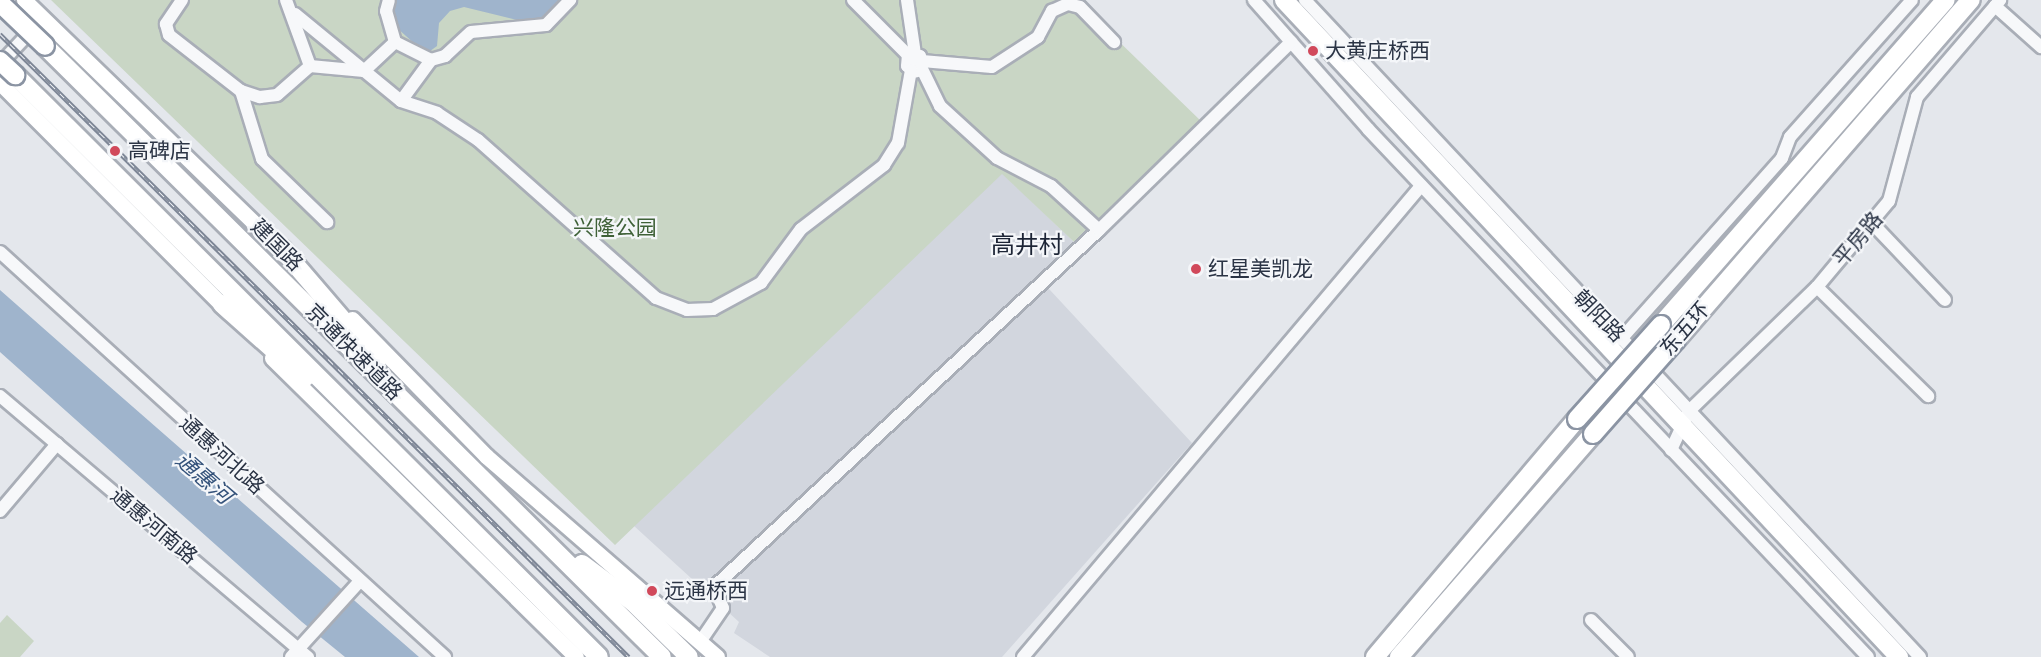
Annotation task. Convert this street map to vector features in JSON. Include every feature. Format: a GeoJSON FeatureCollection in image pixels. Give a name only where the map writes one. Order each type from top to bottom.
{"type":"FeatureCollection","features":[{"type":"Feature","properties":{"kind":"highway","name":"朝阳路"},"geometry":{"type":"LineString","coordinates":[[1273,0],[1681,431],[1899,657]]}},
{"type":"Feature","properties":{"kind":"highway","name":"朝阳路"},"geometry":{"type":"LineString","coordinates":[[1284,0],[1888,657]]}},
{"type":"Feature","properties":{"kind":"highway","name":"东五环"},"geometry":{"type":"LineString","coordinates":[[1375,657],[1577,419],[1946,0]]}},
{"type":"Feature","properties":{"kind":"highway","name":"东五环"},"geometry":{"type":"LineString","coordinates":[[1399,657],[1971,0]]}},
{"type":"Feature","properties":{"kind":"highway","name":"京通快速道路"},"geometry":{"type":"LineString","coordinates":[[1,2],[662,657]]}},
{"type":"Feature","properties":{"kind":"highway","name":"京通快速道路"},"geometry":{"type":"LineString","coordinates":[[4,71],[472,528],[598,657]]}},
{"type":"Feature","properties":{"kind":"highway"},"geometry":{"type":"LineString","coordinates":[[282,249],[462,459]]}},
{"type":"Feature","properties":{"kind":"highway"},"geometry":{"type":"LineString","coordinates":[[222,304],[472,528]]}},
{"type":"Feature","properties":{"kind":"highway"},"geometry":{"type":"LineString","coordinates":[[531,526],[633,602],[689,657]]}},
{"type":"Feature","properties":{"kind":"highway"},"geometry":{"type":"LineString","coordinates":[[1370,657],[1397,631]]}},
{"type":"Feature","properties":{"kind":"main road","name":"建国路"},"geometry":{"type":"LineString","coordinates":[[24,0],[282,249],[486,456],[717,657]]}},
{"type":"Feature","properties":{"kind":"main road"},"geometry":{"type":"LineString","coordinates":[[4,71],[222,304],[576,657]]}},
{"type":"Feature","properties":{"kind":"street"},"geometry":{"type":"LineString","coordinates":[[182,0],[166,24],[169,35],[241,91],[277,95],[310,66],[364,71],[395,42]]}},
{"type":"Feature","properties":{"kind":"street"},"geometry":{"type":"LineString","coordinates":[[389,0],[386,10],[395,42],[430,60]]}},
{"type":"Feature","properties":{"kind":"street"},"geometry":{"type":"LineString","coordinates":[[400,101],[430,60],[445,56],[471,32],[546,25],[570,0]]}},
{"type":"Feature","properties":{"kind":"street"},"geometry":{"type":"LineString","coordinates":[[853,0],[915,61],[940,106],[997,158],[1051,186],[1099,230]]}},
{"type":"Feature","properties":{"kind":"street"},"geometry":{"type":"LineString","coordinates":[[288,5],[400,101],[437,113],[478,140],[656,298],[687,310],[713,309],[762,283],[801,229],[884,165],[898,143],[915,61],[907,0]]}},
{"type":"Feature","properties":{"kind":"street","name":"朝阳路"},"geometry":{"type":"LineString","coordinates":[[1254,0],[1422,186],[1920,657]]}},
{"type":"Feature","properties":{"kind":"street","name":"朝阳路"},"geometry":{"type":"LineString","coordinates":[[1305,0],[1622,339],[1681,431],[1868,657]]}},
{"type":"Feature","properties":{"kind":"street"},"geometry":{"type":"LineString","coordinates":[[1622,339],[1782,158],[1790,137],[1912,0]]}},
{"type":"Feature","properties":{"kind":"street"},"geometry":{"type":"LineString","coordinates":[[1998,3],[2041,47]]}},
{"type":"Feature","properties":{"kind":"street","name":"平房路"},"geometry":{"type":"LineString","coordinates":[[1681,431],[1817,287],[1889,201],[1917,97],[1998,3]]}},
{"type":"Feature","properties":{"kind":"street"},"geometry":{"type":"LineString","coordinates":[[915,61],[992,67],[1038,37],[1052,11],[1068,4],[1080,7],[1114,42]]}},
{"type":"Feature","properties":{"kind":"street"},"geometry":{"type":"LineString","coordinates":[[288,5],[310,66]]}},
{"type":"Feature","properties":{"kind":"street"},"geometry":{"type":"LineString","coordinates":[[4,71],[43,18]]}},
{"type":"Feature","properties":{"kind":"street"},"geometry":{"type":"LineString","coordinates":[[700,642],[723,608],[714,587],[1099,230],[1291,42]]}},
{"type":"Feature","properties":{"kind":"street"},"geometry":{"type":"LineString","coordinates":[[241,91],[262,159],[327,222]]}},
{"type":"Feature","properties":{"kind":"street"},"geometry":{"type":"LineString","coordinates":[[1023,657],[1422,186]]}},
{"type":"Feature","properties":{"kind":"street"},"geometry":{"type":"LineString","coordinates":[[1872,223],[1945,300]]}},
{"type":"Feature","properties":{"kind":"street","name":"通惠河北路"},"geometry":{"type":"LineString","coordinates":[[0,252],[358,584],[445,657]]}},
{"type":"Feature","properties":{"kind":"street"},"geometry":{"type":"LineString","coordinates":[[1817,287],[1928,396]]}},
{"type":"Feature","properties":{"kind":"street","name":"通惠河南路"},"geometry":{"type":"LineString","coordinates":[[0,396],[294,653],[308,657]]}},
{"type":"Feature","properties":{"kind":"street"},"geometry":{"type":"LineString","coordinates":[[0,511],[57,444]]}},
{"type":"Feature","properties":{"kind":"street"},"geometry":{"type":"LineString","coordinates":[[294,653],[358,584]]}},
{"type":"Feature","properties":{"kind":"street"},"geometry":{"type":"LineString","coordinates":[[1591,620],[1628,657]]}},
{"type":"Feature","properties":{"kind":"shaded area"},"geometry":{"type":"Polygon","coordinates":[[[1002,173],[1074,242],[1037,276],[1192,443],[1002,657],[770,657],[734,633],[739,622],[633,525],[1002,173]]]}},
{"type":"Feature","properties":{"kind":"green space","name":"兴隆公园"},"geometry":{"type":"Polygon","coordinates":[[[51,0],[1076,0],[1202,122],[1074,242],[1002,174],[615,545],[51,0]]]}},
{"type":"Feature","properties":{"kind":"green space"},"geometry":{"type":"Polygon","coordinates":[[[7,615],[34,641],[20,657],[0,657],[0,623],[7,615]]]}},
{"type":"Feature","properties":{"kind":"water"},"geometry":{"type":"Polygon","coordinates":[[[391,0],[566,0],[555,13],[533,24],[464,7],[450,11],[439,23],[437,46],[426,54],[396,27],[391,0]]]}},
{"type":"Feature","properties":{"kind":"water","name":"通惠河"},"geometry":{"type":"Polygon","coordinates":[[[0,290],[419,657],[345,657],[302,622],[0,352],[0,290]]]}},
{"type":"Feature","properties":{"kind":"railway"},"geometry":{"type":"LineString","coordinates":[[0,34],[629,657]]}},
{"type":"Feature","properties":{"kind":"place","name":"大黄庄桥西"},"geometry":{"type":"Point","coordinates":[1313,51]}},
{"type":"Feature","properties":{"kind":"place","name":"高碑店"},"geometry":{"type":"Point","coordinates":[115,151]}},
{"type":"Feature","properties":{"kind":"place","name":"红星美凯龙"},"geometry":{"type":"Point","coordinates":[1196,269]}},
{"type":"Feature","properties":{"kind":"place","name":"远通桥西"},"geometry":{"type":"Point","coordinates":[652,591]}},
{"type":"Feature","properties":{"kind":"district","name":"高井村"},"geometry":{"type":"Point","coordinates":[1027,246]}}]}
